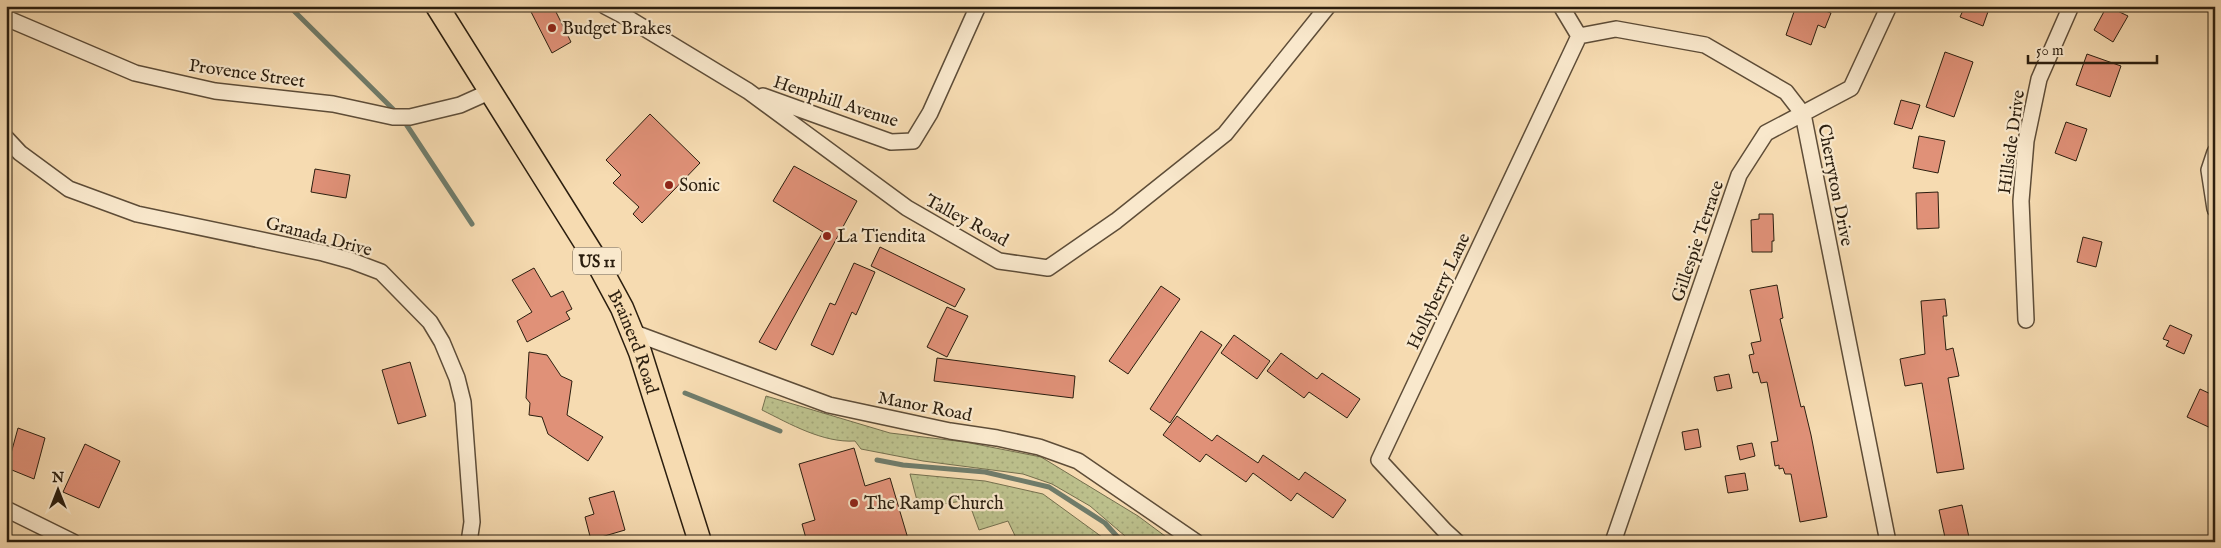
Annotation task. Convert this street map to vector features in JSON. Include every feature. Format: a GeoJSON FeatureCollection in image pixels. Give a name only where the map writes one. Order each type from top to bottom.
{"type":"FeatureCollection","features":[{"type":"Feature","properties":{"kind":"main road","name":"Brainerd Road"},"geometry":{"type":"LineString","coordinates":[[437,6],[489,92],[596,260],[632,332],[700,542]]}},
{"type":"Feature","properties":{"kind":"street","name":"Talley Road"},"geometry":{"type":"LineString","coordinates":[[605,6],[748,91],[907,208],[999,261],[1048,268],[1116,221],[1224,134],[1328,6]]}},
{"type":"Feature","properties":{"kind":"street","name":"Hemphill Avenue"},"geometry":{"type":"LineString","coordinates":[[748,91],[891,142],[913,141],[930,113],[978,6]]}},
{"type":"Feature","properties":{"kind":"street"},"geometry":{"type":"LineString","coordinates":[[1561,6],[1579,36]]}},
{"type":"Feature","properties":{"kind":"street","name":"Gillespie Terrace"},"geometry":{"type":"LineString","coordinates":[[1613,542],[1739,175],[1766,133],[1851,88],[1889,6]]}},
{"type":"Feature","properties":{"kind":"street","name":"Hillside Drive"},"geometry":{"type":"LineString","coordinates":[[2026,320],[2021,201],[2026,141],[2039,79],[2071,6]]}},
{"type":"Feature","properties":{"kind":"street","name":"Provence Street"},"geometry":{"type":"LineString","coordinates":[[6,18],[135,73],[215,91],[333,104],[393,117],[410,117],[460,106],[489,92]]}},
{"type":"Feature","properties":{"kind":"street","name":"Cherryton Drive"},"geometry":{"type":"LineString","coordinates":[[1579,36],[1616,30],[1705,45],[1786,92],[1803,114],[1888,542]]}},
{"type":"Feature","properties":{"kind":"street","name":"Hollyberry Lane"},"geometry":{"type":"LineString","coordinates":[[1457,542],[1444,531],[1379,460],[1579,36]]}},
{"type":"Feature","properties":{"kind":"street","name":"Granada Drive"},"geometry":{"type":"LineString","coordinates":[[6,138],[20,152],[69,189],[138,214],[323,253],[381,272],[430,322],[442,342],[456,378],[463,402],[472,522],[469,542]]}},
{"type":"Feature","properties":{"kind":"street"},"geometry":{"type":"LineString","coordinates":[[2215,152],[2210,170],[2215,209]]}},
{"type":"Feature","properties":{"kind":"street","name":"Manor Road"},"geometry":{"type":"LineString","coordinates":[[632,332],[828,405],[950,431],[1039,447],[1078,461],[1196,542]]}},
{"type":"Feature","properties":{"kind":"street"},"geometry":{"type":"LineString","coordinates":[[6,509],[73,542]]}},
{"type":"Feature","properties":{"kind":"green space"},"geometry":{"type":"Polygon","coordinates":[[[766,396],[890,433],[965,442],[1041,457],[1138,516],[1173,542],[1132,542],[1090,506],[1052,484],[1023,474],[923,461],[861,449],[855,441],[843,441],[819,436],[762,410],[766,396]]]}},
{"type":"Feature","properties":{"kind":"green space"},"geometry":{"type":"Polygon","coordinates":[[[910,474],[985,481],[1043,494],[1102,537],[1089,542],[1018,542],[1008,521],[979,530],[968,500],[919,508],[910,474]]]}},
{"type":"Feature","properties":{"kind":"building","name":"Budget Brakes"},"geometry":{"type":"Polygon","coordinates":[[[528,6],[553,6],[571,42],[552,53],[528,6]]]}},
{"type":"Feature","properties":{"kind":"building"},"geometry":{"type":"Polygon","coordinates":[[[1796,6],[1812,6],[1831,13],[1825,28],[1818,25],[1811,45],[1786,35],[1796,6]]]}},
{"type":"Feature","properties":{"kind":"building"},"geometry":{"type":"Polygon","coordinates":[[[1965,6],[1990,6],[1983,26],[1960,17],[1965,6]]]}},
{"type":"Feature","properties":{"kind":"building"},"geometry":{"type":"Polygon","coordinates":[[[2107,6],[2128,16],[2113,42],[2094,30],[2107,6]]]}},
{"type":"Feature","properties":{"kind":"building"},"geometry":{"type":"Polygon","coordinates":[[[1945,52],[1973,62],[1954,117],[1926,107],[1945,52]]]}},
{"type":"Feature","properties":{"kind":"building"},"geometry":{"type":"Polygon","coordinates":[[[2087,54],[2121,66],[2110,97],[2076,85],[2087,54]]]}},
{"type":"Feature","properties":{"kind":"building"},"geometry":{"type":"Polygon","coordinates":[[[1901,100],[1920,105],[1912,129],[1894,124],[1901,100]]]}},
{"type":"Feature","properties":{"kind":"building"},"geometry":{"type":"Polygon","coordinates":[[[650,114],[700,163],[642,223],[633,214],[639,207],[613,183],[621,175],[606,160],[650,114]]]}},
{"type":"Feature","properties":{"kind":"building"},"geometry":{"type":"Polygon","coordinates":[[[2066,122],[2087,129],[2076,161],[2055,153],[2066,122]]]}},
{"type":"Feature","properties":{"kind":"building"},"geometry":{"type":"Polygon","coordinates":[[[1919,136],[1945,141],[1938,173],[1913,168],[1919,136]]]}},
{"type":"Feature","properties":{"kind":"building"},"geometry":{"type":"Polygon","coordinates":[[[794,166],[857,201],[776,350],[759,342],[823,232],[773,201],[794,166]]]}},
{"type":"Feature","properties":{"kind":"building"},"geometry":{"type":"Polygon","coordinates":[[[315,169],[350,175],[346,198],[311,192],[315,169]]]}},
{"type":"Feature","properties":{"kind":"building"},"geometry":{"type":"Polygon","coordinates":[[[1938,192],[1939,228],[1917,229],[1916,193],[1938,192]]]}},
{"type":"Feature","properties":{"kind":"building"},"geometry":{"type":"Polygon","coordinates":[[[1759,214],[1773,214],[1774,241],[1772,241],[1772,252],[1752,252],[1751,220],[1759,219],[1759,214]]]}},
{"type":"Feature","properties":{"kind":"building"},"geometry":{"type":"Polygon","coordinates":[[[2083,237],[2102,242],[2096,267],[2077,262],[2083,237]]]}},
{"type":"Feature","properties":{"kind":"building"},"geometry":{"type":"Polygon","coordinates":[[[880,247],[965,289],[955,307],[871,266],[880,247]]]}},
{"type":"Feature","properties":{"kind":"building"},"geometry":{"type":"Polygon","coordinates":[[[854,263],[875,272],[856,315],[852,312],[833,355],[811,345],[830,303],[835,305],[854,263]]]}},
{"type":"Feature","properties":{"kind":"building"},"geometry":{"type":"Polygon","coordinates":[[[534,268],[551,297],[563,291],[572,309],[566,312],[570,319],[527,342],[517,321],[532,312],[512,280],[534,268]]]}},
{"type":"Feature","properties":{"kind":"building"},"geometry":{"type":"Polygon","coordinates":[[[1777,285],[1783,318],[1780,319],[1801,407],[1804,406],[1811,435],[1827,517],[1800,522],[1791,474],[1785,474],[1783,468],[1779,469],[1779,465],[1775,466],[1771,442],[1778,441],[1767,382],[1761,383],[1758,372],[1753,373],[1749,355],[1754,354],[1751,343],[1761,341],[1750,290],[1777,285]]]}},
{"type":"Feature","properties":{"kind":"building"},"geometry":{"type":"Polygon","coordinates":[[[1161,286],[1180,299],[1128,374],[1109,361],[1161,286]]]}},
{"type":"Feature","properties":{"kind":"building"},"geometry":{"type":"Polygon","coordinates":[[[1945,299],[1947,316],[1943,316],[1946,350],[1953,348],[1959,376],[1948,378],[1964,469],[1937,473],[1922,383],[1905,386],[1900,359],[1925,354],[1921,301],[1945,299]]]}},
{"type":"Feature","properties":{"kind":"building"},"geometry":{"type":"Polygon","coordinates":[[[947,307],[968,316],[947,357],[927,347],[947,307]]]}},
{"type":"Feature","properties":{"kind":"building"},"geometry":{"type":"Polygon","coordinates":[[[2170,325],[2192,335],[2184,354],[2166,346],[2169,341],[2163,339],[2170,325]]]}},
{"type":"Feature","properties":{"kind":"building"},"geometry":{"type":"Polygon","coordinates":[[[1201,331],[1222,345],[1170,423],[1150,409],[1201,331]]]}},
{"type":"Feature","properties":{"kind":"building"},"geometry":{"type":"Polygon","coordinates":[[[1234,335],[1270,361],[1257,379],[1221,353],[1234,335]]]}},
{"type":"Feature","properties":{"kind":"building"},"geometry":{"type":"Polygon","coordinates":[[[529,352],[547,355],[561,376],[572,381],[567,415],[603,437],[588,461],[548,434],[542,417],[529,415],[530,403],[526,398],[529,352]]]}},
{"type":"Feature","properties":{"kind":"building"},"geometry":{"type":"Polygon","coordinates":[[[1281,353],[1317,379],[1322,373],[1360,399],[1347,418],[1309,392],[1304,398],[1267,371],[1281,353]]]}},
{"type":"Feature","properties":{"kind":"building"},"geometry":{"type":"Polygon","coordinates":[[[937,358],[1075,376],[1073,398],[934,381],[937,358]]]}},
{"type":"Feature","properties":{"kind":"building"},"geometry":{"type":"Polygon","coordinates":[[[410,362],[426,416],[398,424],[382,370],[410,362]]]}},
{"type":"Feature","properties":{"kind":"building"},"geometry":{"type":"Polygon","coordinates":[[[1729,374],[1732,388],[1717,391],[1714,377],[1729,374]]]}},
{"type":"Feature","properties":{"kind":"building"},"geometry":{"type":"Polygon","coordinates":[[[2200,389],[2215,396],[2215,430],[2187,417],[2200,389]]]}},
{"type":"Feature","properties":{"kind":"building"},"geometry":{"type":"Polygon","coordinates":[[[1177,416],[1212,441],[1217,435],[1258,463],[1263,455],[1299,480],[1305,472],[1346,500],[1333,518],[1297,493],[1291,501],[1253,473],[1246,482],[1206,454],[1200,462],[1163,435],[1177,416]]]}},
{"type":"Feature","properties":{"kind":"building"},"geometry":{"type":"Polygon","coordinates":[[[18,428],[45,438],[34,479],[7,468],[18,428]]]}},
{"type":"Feature","properties":{"kind":"building"},"geometry":{"type":"Polygon","coordinates":[[[1698,429],[1701,447],[1685,450],[1682,432],[1698,429]]]}},
{"type":"Feature","properties":{"kind":"building"},"geometry":{"type":"Polygon","coordinates":[[[1752,443],[1755,456],[1740,460],[1737,446],[1752,443]]]}},
{"type":"Feature","properties":{"kind":"building"},"geometry":{"type":"Polygon","coordinates":[[[85,444],[120,461],[99,508],[63,492],[85,444]]]}},
{"type":"Feature","properties":{"kind":"building","name":"The Ramp Church"},"geometry":{"type":"Polygon","coordinates":[[[854,448],[865,486],[890,478],[909,542],[807,542],[802,524],[815,520],[799,464],[854,448]]]}},
{"type":"Feature","properties":{"kind":"building"},"geometry":{"type":"Polygon","coordinates":[[[1745,473],[1748,490],[1728,493],[1725,476],[1745,473]]]}},
{"type":"Feature","properties":{"kind":"building"},"geometry":{"type":"Polygon","coordinates":[[[614,491],[625,530],[591,540],[585,517],[594,514],[589,498],[614,491]]]}},
{"type":"Feature","properties":{"kind":"building"},"geometry":{"type":"Polygon","coordinates":[[[1962,505],[1970,542],[1946,542],[1939,510],[1962,505]]]}},
{"type":"Feature","properties":{"kind":"waterway"},"geometry":{"type":"LineString","coordinates":[[289,6],[399,115]]}},
{"type":"Feature","properties":{"kind":"waterway"},"geometry":{"type":"LineString","coordinates":[[404,121],[472,224]]}},
{"type":"Feature","properties":{"kind":"waterway"},"geometry":{"type":"LineString","coordinates":[[685,393],[780,431]]}},
{"type":"Feature","properties":{"kind":"waterway"},"geometry":{"type":"LineString","coordinates":[[877,460],[903,465],[985,472],[1049,487],[1105,523],[1122,542]]}},
{"type":"Feature","properties":{"kind":"place","name":"Budget Brakes"},"geometry":{"type":"Point","coordinates":[552,28]}},
{"type":"Feature","properties":{"kind":"place","name":"Sonic"},"geometry":{"type":"Point","coordinates":[669,185]}},
{"type":"Feature","properties":{"kind":"place","name":"La Tiendita"},"geometry":{"type":"Point","coordinates":[827,236]}},
{"type":"Feature","properties":{"kind":"place","name":"The Ramp Church"},"geometry":{"type":"Point","coordinates":[854,503]}}]}
